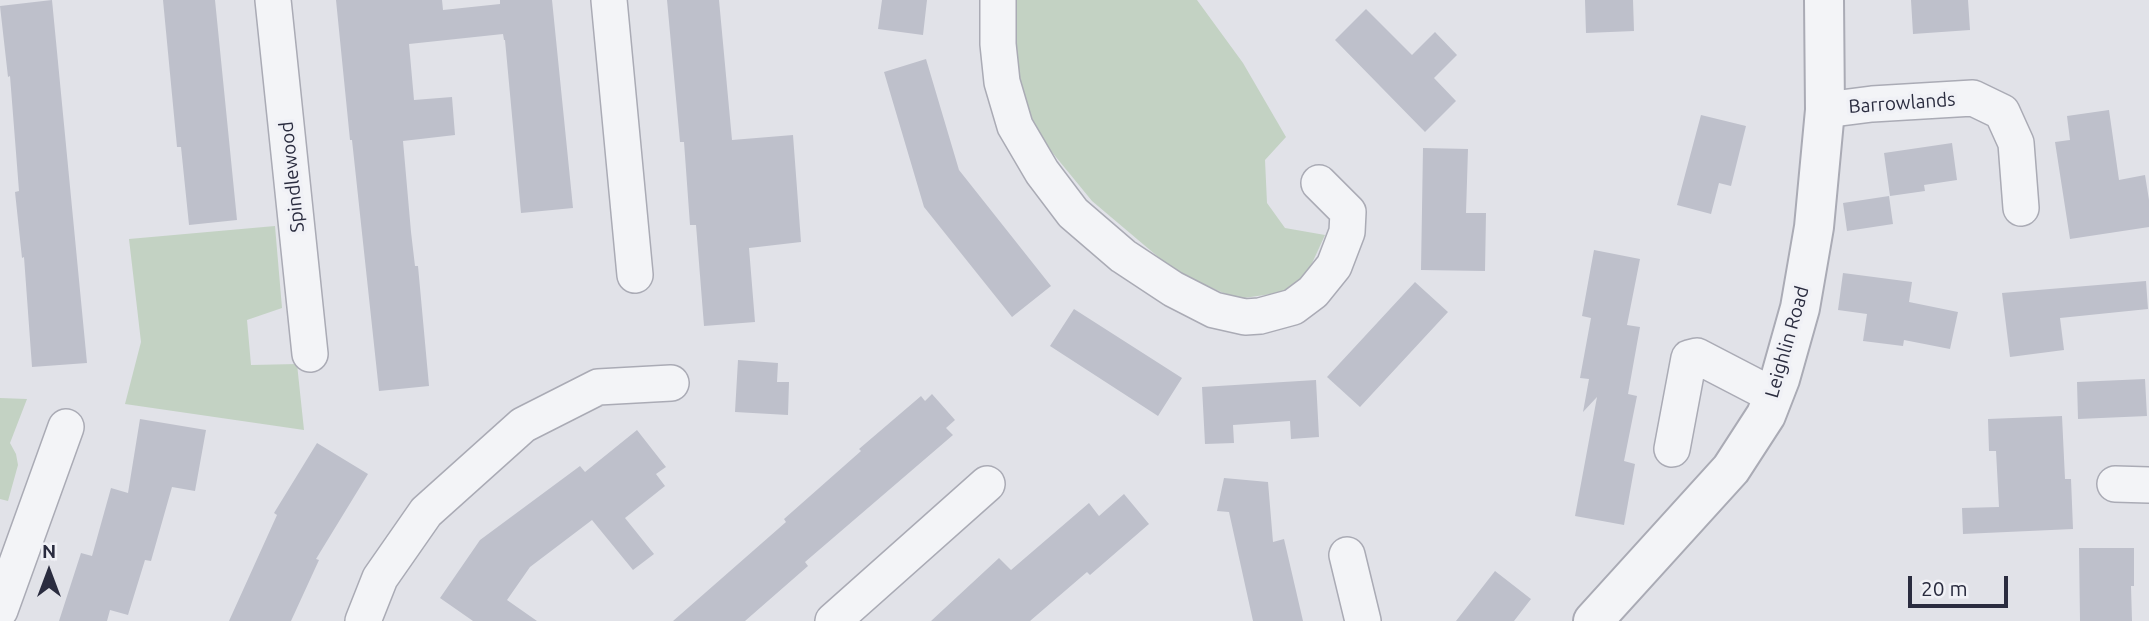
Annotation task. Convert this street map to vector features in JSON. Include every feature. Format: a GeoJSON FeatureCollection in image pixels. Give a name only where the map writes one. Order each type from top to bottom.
{"type":"FeatureCollection","features":[{"type":"Feature","properties":{"kind":"street","name":"Spindlewood"},"geometry":{"type":"LineString","coordinates":[[273,0],[310,354]]}},
{"type":"Feature","properties":{"kind":"street"},"geometry":{"type":"LineString","coordinates":[[609,0],[635,275]]}},
{"type":"Feature","properties":{"kind":"street"},"geometry":{"type":"LineString","coordinates":[[998,0],[998,44],[1002,82],[1016,126],[1042,172],[1073,213],[1123,256],[1173,289],[1214,310],[1245,317],[1293,307],[1313,292],[1334,266],[1347,232],[1348,212],[1319,183]]}},
{"type":"Feature","properties":{"kind":"street","name":"Leighlin Road"},"geometry":{"type":"LineString","coordinates":[[1593,621],[1731,469],[1766,415],[1774,396],[1800,308],[1814,227],[1825,110],[1824,0]]}},
{"type":"Feature","properties":{"kind":"street","name":"Barrowlands"},"geometry":{"type":"LineString","coordinates":[[1825,110],[1871,104],[1973,98],[2002,112],[2016,143],[2021,208]]}},
{"type":"Feature","properties":{"kind":"street"},"geometry":{"type":"LineString","coordinates":[[1672,449],[1689,358],[1697,356],[1774,396]]}},
{"type":"Feature","properties":{"kind":"street"},"geometry":{"type":"LineString","coordinates":[[363,621],[380,578],[426,512],[523,425],[598,387],[671,383]]}},
{"type":"Feature","properties":{"kind":"street"},"geometry":{"type":"LineString","coordinates":[[0,610],[66,427]]}},
{"type":"Feature","properties":{"kind":"street"},"geometry":{"type":"LineString","coordinates":[[833,621],[987,484]]}},
{"type":"Feature","properties":{"kind":"street"},"geometry":{"type":"LineString","coordinates":[[1347,555],[1363,621]]}},
{"type":"Feature","properties":{"kind":"green space"},"geometry":{"type":"Polygon","coordinates":[[[1011,0],[1197,0],[1243,63],[1286,137],[1265,160],[1267,203],[1285,228],[1325,235],[1308,272],[1285,292],[1237,299],[1176,272],[1092,201],[1033,129],[1011,55],[1011,0]]]}},
{"type":"Feature","properties":{"kind":"green space"},"geometry":{"type":"Polygon","coordinates":[[[275,226],[282,308],[247,320],[251,365],[297,364],[304,430],[125,404],[141,342],[129,239],[275,226]]]}},
{"type":"Feature","properties":{"kind":"green space"},"geometry":{"type":"Polygon","coordinates":[[[0,398],[27,399],[10,443],[18,465],[8,501],[0,499],[0,398]]]}},
{"type":"Feature","properties":{"kind":"building"},"geometry":{"type":"Polygon","coordinates":[[[52,0],[87,363],[32,367],[24,257],[22,258],[15,192],[19,191],[10,76],[8,77],[0,6],[52,0]]]}},
{"type":"Feature","properties":{"kind":"building"},"geometry":{"type":"Polygon","coordinates":[[[163,0],[215,0],[237,220],[189,225],[181,147],[177,147],[163,0]]]}},
{"type":"Feature","properties":{"kind":"building"},"geometry":{"type":"Polygon","coordinates":[[[336,0],[442,0],[443,10],[500,4],[500,0],[552,0],[573,208],[521,213],[503,34],[409,44],[414,100],[452,97],[455,135],[403,141],[429,386],[379,391],[336,0]]]}},
{"type":"Feature","properties":{"kind":"building"},"geometry":{"type":"Polygon","coordinates":[[[667,0],[719,0],[732,140],[793,135],[801,242],[749,248],[755,322],[704,326],[696,225],[690,225],[684,142],[680,142],[667,0]]]}},
{"type":"Feature","properties":{"kind":"building"},"geometry":{"type":"Polygon","coordinates":[[[882,0],[927,0],[923,35],[878,29],[882,0]]]}},
{"type":"Feature","properties":{"kind":"building"},"geometry":{"type":"Polygon","coordinates":[[[1585,0],[1633,0],[1634,31],[1586,33],[1585,0]]]}},
{"type":"Feature","properties":{"kind":"building"},"geometry":{"type":"Polygon","coordinates":[[[1911,0],[1968,0],[1970,30],[1913,34],[1911,0]]]}},
{"type":"Feature","properties":{"kind":"building"},"geometry":{"type":"Polygon","coordinates":[[[1366,9],[1412,55],[1435,32],[1457,55],[1434,78],[1456,101],[1425,132],[1335,40],[1366,9]]]}},
{"type":"Feature","properties":{"kind":"building"},"geometry":{"type":"Polygon","coordinates":[[[926,59],[959,170],[1051,286],[1012,317],[924,207],[884,72],[926,59]]]}},
{"type":"Feature","properties":{"kind":"building"},"geometry":{"type":"Polygon","coordinates":[[[2109,110],[2119,180],[2145,175],[2149,227],[2070,239],[2055,142],[2070,140],[2067,116],[2109,110]]]}},
{"type":"Feature","properties":{"kind":"building"},"geometry":{"type":"Polygon","coordinates":[[[1701,115],[1746,126],[1731,186],[1719,183],[1711,214],[1677,205],[1701,115]]]}},
{"type":"Feature","properties":{"kind":"building"},"geometry":{"type":"Polygon","coordinates":[[[1952,143],[1957,180],[1924,185],[1925,191],[1890,196],[1884,153],[1952,143]]]}},
{"type":"Feature","properties":{"kind":"building"},"geometry":{"type":"Polygon","coordinates":[[[1423,148],[1468,149],[1466,213],[1486,213],[1485,271],[1421,270],[1423,148]]]}},
{"type":"Feature","properties":{"kind":"building"},"geometry":{"type":"Polygon","coordinates":[[[1889,196],[1893,224],[1847,231],[1843,203],[1889,196]]]}},
{"type":"Feature","properties":{"kind":"building"},"geometry":{"type":"Polygon","coordinates":[[[1594,250],[1640,259],[1627,325],[1640,327],[1628,394],[1637,396],[1624,461],[1635,464],[1624,525],[1575,516],[1597,397],[1583,412],[1589,379],[1580,378],[1591,318],[1582,316],[1594,250]]]}},
{"type":"Feature","properties":{"kind":"building"},"geometry":{"type":"Polygon","coordinates":[[[1843,273],[1912,282],[1909,302],[1958,312],[1950,349],[1904,340],[1903,346],[1863,341],[1867,314],[1838,310],[1843,273]]]}},
{"type":"Feature","properties":{"kind":"building"},"geometry":{"type":"Polygon","coordinates":[[[2146,281],[2148,309],[2060,318],[2064,350],[2010,357],[2002,293],[2146,281]]]}},
{"type":"Feature","properties":{"kind":"building"},"geometry":{"type":"Polygon","coordinates":[[[1415,282],[1448,312],[1360,407],[1327,377],[1415,282]]]}},
{"type":"Feature","properties":{"kind":"building"},"geometry":{"type":"Polygon","coordinates":[[[1074,309],[1182,378],[1158,416],[1050,346],[1074,309]]]}},
{"type":"Feature","properties":{"kind":"building"},"geometry":{"type":"Polygon","coordinates":[[[738,360],[778,363],[777,382],[789,382],[788,415],[735,412],[738,360]]]}},
{"type":"Feature","properties":{"kind":"building"},"geometry":{"type":"Polygon","coordinates":[[[2145,379],[2147,416],[2078,419],[2077,382],[2145,379]]]}},
{"type":"Feature","properties":{"kind":"building"},"geometry":{"type":"Polygon","coordinates":[[[1316,380],[1319,437],[1291,439],[1290,421],[1233,425],[1234,443],[1205,444],[1202,387],[1316,380]]]}},
{"type":"Feature","properties":{"kind":"building"},"geometry":{"type":"Polygon","coordinates":[[[932,394],[955,420],[946,428],[953,435],[805,562],[808,566],[745,621],[673,621],[786,522],[784,519],[861,451],[859,449],[921,396],[925,401],[932,394]]]}},
{"type":"Feature","properties":{"kind":"building"},"geometry":{"type":"Polygon","coordinates":[[[2062,416],[2065,479],[2071,479],[2073,529],[1963,534],[1962,508],[1999,507],[1996,451],[1989,451],[1988,419],[2062,416]]]}},
{"type":"Feature","properties":{"kind":"building"},"geometry":{"type":"Polygon","coordinates":[[[140,419],[206,430],[195,491],[172,487],[151,561],[145,560],[128,615],[110,610],[107,621],[59,621],[81,553],[92,556],[111,488],[128,493],[140,419]]]}},
{"type":"Feature","properties":{"kind":"building"},"geometry":{"type":"Polygon","coordinates":[[[637,430],[666,467],[656,474],[665,486],[625,518],[654,554],[633,570],[592,520],[530,567],[507,600],[537,621],[473,621],[440,598],[480,540],[580,466],[585,472],[637,430]]]}},
{"type":"Feature","properties":{"kind":"building"},"geometry":{"type":"Polygon","coordinates":[[[317,443],[368,474],[316,559],[319,560],[291,621],[229,621],[277,515],[274,513],[317,443]]]}},
{"type":"Feature","properties":{"kind":"building"},"geometry":{"type":"Polygon","coordinates":[[[1224,478],[1268,482],[1273,542],[1284,539],[1303,621],[1253,621],[1229,512],[1217,511],[1224,478]]]}},
{"type":"Feature","properties":{"kind":"building"},"geometry":{"type":"Polygon","coordinates":[[[1124,494],[1149,524],[1090,575],[1087,572],[1030,621],[931,621],[999,558],[1011,570],[1089,503],[1099,516],[1124,494]]]}},
{"type":"Feature","properties":{"kind":"building"},"geometry":{"type":"Polygon","coordinates":[[[2079,548],[2134,548],[2132,621],[2080,621],[2079,548]]]}},
{"type":"Feature","properties":{"kind":"building"},"geometry":{"type":"Polygon","coordinates":[[[1495,571],[1531,599],[1514,621],[1456,621],[1495,571]]]}}]}
